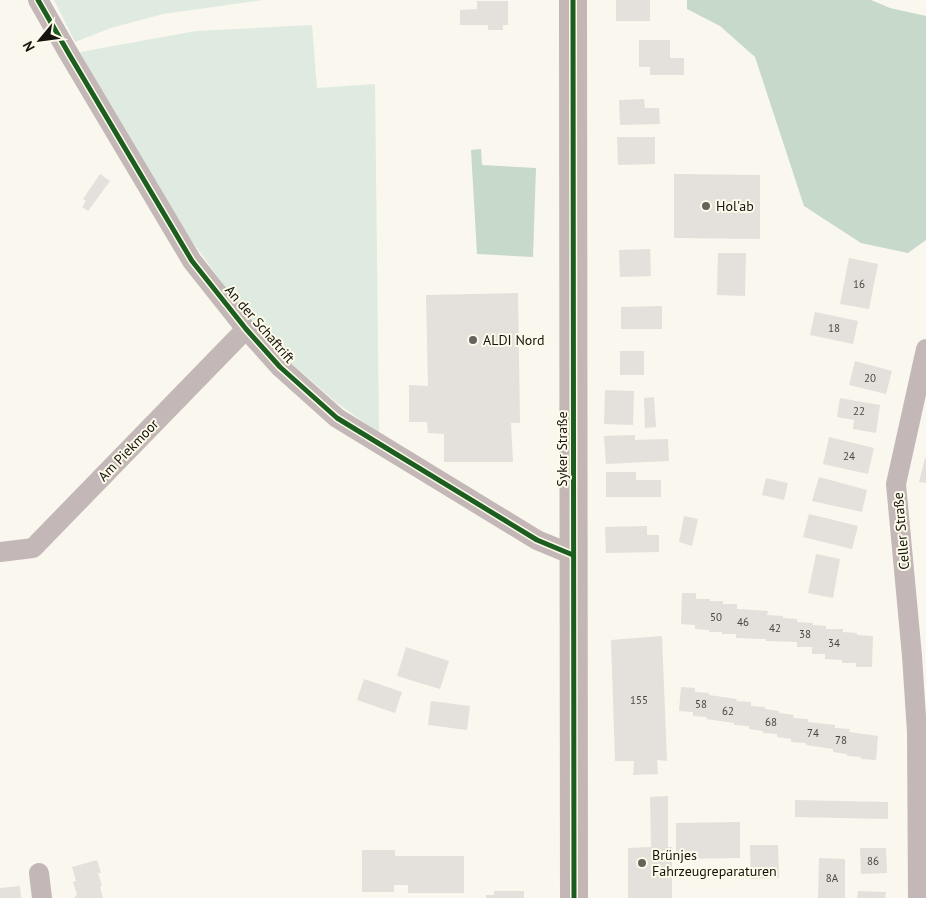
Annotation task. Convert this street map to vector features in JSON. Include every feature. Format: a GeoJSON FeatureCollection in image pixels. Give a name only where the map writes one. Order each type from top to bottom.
{"type":"FeatureCollection","features":[{"type":"Feature","properties":{"kind":"main road","name":"Syker Straße"},"geometry":{"type":"LineString","coordinates":[[572,0],[574,898]]}},
{"type":"Feature","properties":{"kind":"street","name":"An der Schaftrift"},"geometry":{"type":"LineString","coordinates":[[38,0],[192,260],[246,329],[280,366],[336,418],[537,540],[573,555]]}},
{"type":"Feature","properties":{"kind":"street","name":"Am Piekmoor"},"geometry":{"type":"LineString","coordinates":[[0,552],[33,548],[246,329]]}},
{"type":"Feature","properties":{"kind":"street","name":"Celler Straße"},"geometry":{"type":"LineString","coordinates":[[918,898],[917,732],[919,656],[896,484],[926,350]]}},
{"type":"Feature","properties":{"kind":"street"},"geometry":{"type":"LineString","coordinates":[[39,873],[42,898]]}},
{"type":"Feature","properties":{"kind":"shaded area"},"geometry":{"type":"Polygon","coordinates":[[[54,0],[263,0],[163,14],[111,28],[75,42],[54,0]]]}},
{"type":"Feature","properties":{"kind":"shaded area"},"geometry":{"type":"Polygon","coordinates":[[[312,25],[317,88],[375,84],[379,433],[337,403],[281,354],[237,303],[189,237],[108,104],[80,52],[196,31],[312,25]]]}},
{"type":"Feature","properties":{"kind":"green space"},"geometry":{"type":"Polygon","coordinates":[[[687,0],[871,0],[890,8],[926,16],[926,240],[908,253],[861,243],[804,206],[755,57],[720,26],[687,9],[687,0]]]}},
{"type":"Feature","properties":{"kind":"green space"},"geometry":{"type":"Polygon","coordinates":[[[481,149],[482,165],[536,168],[533,257],[477,254],[471,150],[481,149]]]}},
{"type":"Feature","properties":{"kind":"building"},"geometry":{"type":"Polygon","coordinates":[[[616,0],[650,0],[650,21],[616,21],[616,0]]]}},
{"type":"Feature","properties":{"kind":"building"},"geometry":{"type":"Polygon","coordinates":[[[477,1],[508,1],[508,25],[503,25],[503,30],[488,30],[488,25],[460,25],[460,10],[477,9],[477,1]]]}},
{"type":"Feature","properties":{"kind":"building"},"geometry":{"type":"Polygon","coordinates":[[[639,40],[670,40],[670,58],[684,58],[684,75],[650,75],[650,67],[639,67],[639,40]]]}},
{"type":"Feature","properties":{"kind":"building"},"geometry":{"type":"Polygon","coordinates":[[[644,99],[645,108],[659,108],[660,124],[620,125],[619,100],[644,99]]]}},
{"type":"Feature","properties":{"kind":"building"},"geometry":{"type":"Polygon","coordinates":[[[617,137],[655,137],[655,164],[618,165],[617,137]]]}},
{"type":"Feature","properties":{"kind":"building"},"geometry":{"type":"Polygon","coordinates":[[[100,174],[110,181],[88,211],[82,207],[86,201],[83,199],[100,174]]]}},
{"type":"Feature","properties":{"kind":"building"},"geometry":{"type":"Polygon","coordinates":[[[674,174],[760,175],[760,239],[674,238],[674,174]]]}},
{"type":"Feature","properties":{"kind":"building"},"geometry":{"type":"Polygon","coordinates":[[[650,249],[651,276],[620,277],[619,250],[650,249]]]}},
{"type":"Feature","properties":{"kind":"building"},"geometry":{"type":"Polygon","coordinates":[[[718,253],[746,253],[745,296],[717,295],[718,253]]]}},
{"type":"Feature","properties":{"kind":"building"},"geometry":{"type":"Polygon","coordinates":[[[849,258],[878,264],[869,309],[840,304],[849,258]]]}},
{"type":"Feature","properties":{"kind":"building","name":"ALDI Nord"},"geometry":{"type":"Polygon","coordinates":[[[518,293],[520,423],[511,423],[513,462],[444,462],[444,434],[428,433],[427,422],[409,422],[409,385],[428,386],[426,295],[518,293]]]}},
{"type":"Feature","properties":{"kind":"building"},"geometry":{"type":"Polygon","coordinates":[[[662,306],[662,329],[621,329],[621,307],[662,306]]]}},
{"type":"Feature","properties":{"kind":"building"},"geometry":{"type":"Polygon","coordinates":[[[815,312],[858,321],[853,344],[810,335],[815,312]]]}},
{"type":"Feature","properties":{"kind":"building"},"geometry":{"type":"Polygon","coordinates":[[[620,351],[644,351],[644,375],[620,375],[620,351]]]}},
{"type":"Feature","properties":{"kind":"building"},"geometry":{"type":"Polygon","coordinates":[[[855,361],[892,371],[886,394],[849,385],[855,361]]]}},
{"type":"Feature","properties":{"kind":"building"},"geometry":{"type":"Polygon","coordinates":[[[605,390],[634,391],[633,425],[604,424],[605,390]]]}},
{"type":"Feature","properties":{"kind":"building"},"geometry":{"type":"Polygon","coordinates":[[[654,397],[656,427],[645,428],[644,398],[654,397]]]}},
{"type":"Feature","properties":{"kind":"building"},"geometry":{"type":"Polygon","coordinates":[[[840,398],[880,405],[876,433],[853,429],[854,420],[837,417],[840,398]]]}},
{"type":"Feature","properties":{"kind":"building"},"geometry":{"type":"Polygon","coordinates":[[[635,435],[635,440],[668,439],[669,461],[606,464],[604,436],[635,435]]]}},
{"type":"Feature","properties":{"kind":"building"},"geometry":{"type":"Polygon","coordinates":[[[829,437],[874,448],[868,474],[823,464],[829,437]]]}},
{"type":"Feature","properties":{"kind":"building"},"geometry":{"type":"Polygon","coordinates":[[[926,458],[926,483],[919,482],[926,458]]]}},
{"type":"Feature","properties":{"kind":"building"},"geometry":{"type":"Polygon","coordinates":[[[606,472],[636,472],[636,480],[661,480],[661,497],[606,497],[606,472]]]}},
{"type":"Feature","properties":{"kind":"building"},"geometry":{"type":"Polygon","coordinates":[[[819,477],[867,490],[862,512],[812,501],[819,477]]]}},
{"type":"Feature","properties":{"kind":"building"},"geometry":{"type":"Polygon","coordinates":[[[766,478],[788,483],[784,500],[762,495],[766,478]]]}},
{"type":"Feature","properties":{"kind":"building"},"geometry":{"type":"Polygon","coordinates":[[[809,514],[858,526],[852,549],[803,537],[809,514]]]}},
{"type":"Feature","properties":{"kind":"building"},"geometry":{"type":"Polygon","coordinates":[[[684,516],[698,519],[692,546],[679,542],[684,516]]]}},
{"type":"Feature","properties":{"kind":"building"},"geometry":{"type":"Polygon","coordinates":[[[647,526],[647,535],[659,535],[659,552],[606,553],[605,527],[647,526]]]}},
{"type":"Feature","properties":{"kind":"building"},"geometry":{"type":"Polygon","coordinates":[[[816,554],[840,559],[833,598],[808,593],[816,554]]]}},
{"type":"Feature","properties":{"kind":"building"},"geometry":{"type":"Polygon","coordinates":[[[682,593],[696,593],[696,599],[723,601],[723,604],[737,604],[737,609],[768,611],[767,615],[797,619],[797,622],[826,626],[826,629],[843,629],[843,632],[873,636],[872,667],[856,667],[856,663],[842,663],[842,660],[825,659],[825,654],[812,654],[812,647],[797,647],[797,642],[736,638],[736,634],[709,632],[709,630],[695,629],[695,625],[681,624],[682,593]]]}},
{"type":"Feature","properties":{"kind":"building"},"geometry":{"type":"Polygon","coordinates":[[[662,636],[667,761],[657,760],[658,774],[633,775],[634,761],[615,761],[611,640],[662,636]]]}},
{"type":"Feature","properties":{"kind":"building"},"geometry":{"type":"Polygon","coordinates":[[[406,647],[449,661],[440,689],[397,676],[406,647]]]}},
{"type":"Feature","properties":{"kind":"building"},"geometry":{"type":"Polygon","coordinates":[[[364,679],[402,692],[395,713],[357,700],[364,679]]]}},
{"type":"Feature","properties":{"kind":"building"},"geometry":{"type":"Polygon","coordinates":[[[681,687],[695,688],[695,692],[737,699],[736,701],[751,702],[751,706],[765,707],[765,709],[779,711],[779,713],[794,715],[793,718],[808,719],[808,722],[835,725],[835,728],[850,729],[849,732],[878,736],[876,760],[847,756],[847,754],[833,752],[833,749],[791,742],[791,739],[777,737],[777,734],[749,729],[749,726],[706,719],[707,717],[693,716],[693,712],[679,711],[681,687]]]}},
{"type":"Feature","properties":{"kind":"building"},"geometry":{"type":"Polygon","coordinates":[[[431,701],[470,706],[467,730],[428,725],[431,701]]]}},
{"type":"Feature","properties":{"kind":"building"},"geometry":{"type":"Polygon","coordinates":[[[668,796],[668,847],[672,847],[672,898],[628,898],[628,848],[651,847],[650,797],[668,796]]]}},
{"type":"Feature","properties":{"kind":"building"},"geometry":{"type":"Polygon","coordinates":[[[795,800],[888,802],[888,819],[795,817],[795,800]]]}},
{"type":"Feature","properties":{"kind":"building"},"geometry":{"type":"Polygon","coordinates":[[[740,822],[740,858],[676,859],[676,823],[740,822]]]}},
{"type":"Feature","properties":{"kind":"building"},"geometry":{"type":"Polygon","coordinates":[[[750,845],[778,845],[779,878],[751,879],[750,845]]]}},
{"type":"Feature","properties":{"kind":"building"},"geometry":{"type":"Polygon","coordinates":[[[860,848],[886,848],[887,873],[861,874],[860,848]]]}},
{"type":"Feature","properties":{"kind":"building"},"geometry":{"type":"Polygon","coordinates":[[[362,850],[395,850],[395,856],[464,856],[464,893],[408,893],[408,885],[394,885],[394,892],[362,892],[362,850]]]}},
{"type":"Feature","properties":{"kind":"building"},"geometry":{"type":"Polygon","coordinates":[[[819,858],[845,859],[845,898],[818,898],[819,858]]]}},
{"type":"Feature","properties":{"kind":"building"},"geometry":{"type":"Polygon","coordinates":[[[97,860],[101,873],[98,873],[103,898],[75,898],[77,895],[73,882],[76,881],[72,867],[97,860]]]}},
{"type":"Feature","properties":{"kind":"building"},"geometry":{"type":"Polygon","coordinates":[[[20,886],[21,898],[0,898],[0,888],[20,886]]]}},
{"type":"Feature","properties":{"kind":"building"},"geometry":{"type":"Polygon","coordinates":[[[494,891],[524,891],[524,898],[486,898],[486,895],[494,895],[494,891]]]}},
{"type":"Feature","properties":{"kind":"building"},"geometry":{"type":"Polygon","coordinates":[[[858,891],[886,892],[885,898],[857,898],[858,891]]]}},
{"type":"Feature","properties":{"kind":"cycle path"},"geometry":{"type":"LineString","coordinates":[[38,0],[192,261],[246,329],[280,367],[337,418],[537,540],[573,555]]}},
{"type":"Feature","properties":{"kind":"cycle path"},"geometry":{"type":"LineString","coordinates":[[573,0],[574,898]]}},
{"type":"Feature","properties":{"kind":"place","name":"Hol'ab"},"geometry":{"type":"Point","coordinates":[706,206]}},
{"type":"Feature","properties":{"kind":"place","name":"ALDI Nord"},"geometry":{"type":"Point","coordinates":[473,340]}},
{"type":"Feature","properties":{"kind":"place","name":"Brünjes Fahrzeugreparaturen"},"geometry":{"type":"Point","coordinates":[642,863]}}]}
